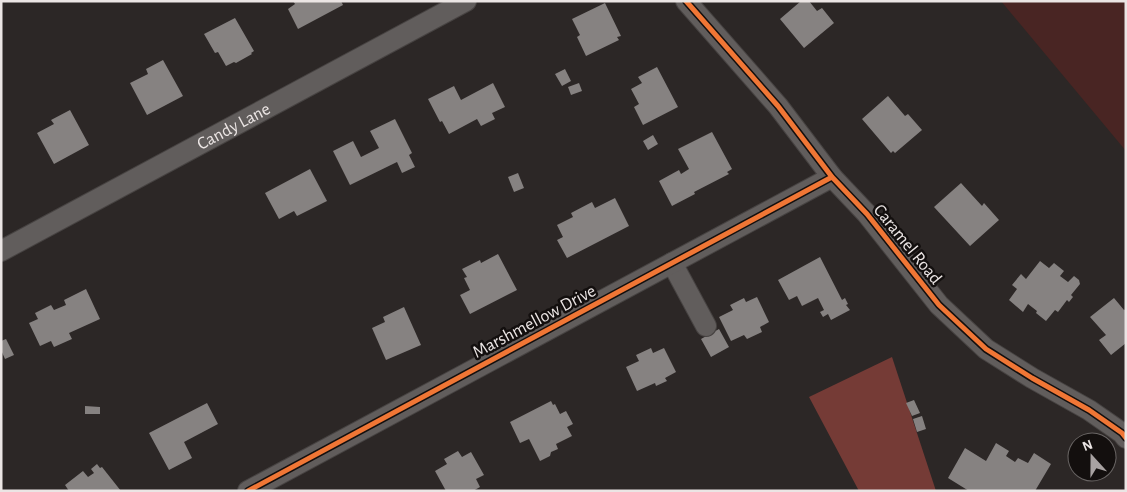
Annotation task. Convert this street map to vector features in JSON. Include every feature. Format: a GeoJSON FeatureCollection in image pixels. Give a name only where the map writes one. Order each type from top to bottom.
{"type":"FeatureCollection","features":[{"type":"Feature","properties":{"kind":"street","name":"Candy Lane"},"geometry":{"type":"LineString","coordinates":[[1,251],[466,1]]}},
{"type":"Feature","properties":{"kind":"street","name":"Caramel Road"},"geometry":{"type":"LineString","coordinates":[[686,1],[778,106],[832,176],[867,214],[939,305],[986,350],[1089,410],[1122,433],[1126,438]]}},
{"type":"Feature","properties":{"kind":"street","name":"Marshmellow Drive"},"geometry":{"type":"LineString","coordinates":[[248,491],[832,176]]}},
{"type":"Feature","properties":{"kind":"street"},"geometry":{"type":"LineString","coordinates":[[672,263],[706,326]]}},
{"type":"Feature","properties":{"kind":"shaded area"},"geometry":{"type":"Polygon","coordinates":[[[1001,1],[1126,1],[1126,151],[1001,1]]]}},
{"type":"Feature","properties":{"kind":"shaded area"},"geometry":{"type":"Polygon","coordinates":[[[892,357],[936,491],[859,491],[809,397],[892,357]]]}},
{"type":"Feature","properties":{"kind":"building"},"geometry":{"type":"Polygon","coordinates":[[[293,1],[341,1],[343,5],[298,29],[288,9],[295,4],[293,1]]]}},
{"type":"Feature","properties":{"kind":"building"},"geometry":{"type":"Polygon","coordinates":[[[801,1],[809,1],[817,11],[822,8],[834,23],[804,48],[780,19],[801,1]]]}},
{"type":"Feature","properties":{"kind":"building"},"geometry":{"type":"Polygon","coordinates":[[[605,3],[621,36],[617,37],[619,40],[586,56],[577,37],[580,35],[572,19],[605,3]]]}},
{"type":"Feature","properties":{"kind":"building"},"geometry":{"type":"Polygon","coordinates":[[[235,18],[254,51],[236,63],[234,62],[226,66],[218,52],[215,53],[204,34],[235,18]]]}},
{"type":"Feature","properties":{"kind":"building"},"geometry":{"type":"Polygon","coordinates":[[[163,60],[183,96],[147,115],[130,83],[148,74],[146,69],[163,60]]]}},
{"type":"Feature","properties":{"kind":"building"},"geometry":{"type":"Polygon","coordinates":[[[657,67],[678,107],[643,125],[634,107],[639,104],[631,89],[642,83],[638,77],[657,67]]]}},
{"type":"Feature","properties":{"kind":"building"},"geometry":{"type":"Polygon","coordinates":[[[565,69],[571,81],[562,86],[555,74],[565,69]]]}},
{"type":"Feature","properties":{"kind":"building"},"geometry":{"type":"Polygon","coordinates":[[[493,83],[505,107],[492,113],[495,119],[481,126],[477,119],[449,134],[442,121],[440,122],[428,99],[454,86],[461,100],[493,83]]]}},
{"type":"Feature","properties":{"kind":"building"},"geometry":{"type":"Polygon","coordinates":[[[579,83],[582,91],[571,95],[568,87],[579,83]]]}},
{"type":"Feature","properties":{"kind":"building"},"geometry":{"type":"Polygon","coordinates":[[[888,96],[905,116],[908,114],[922,130],[895,153],[893,151],[891,153],[862,119],[888,96]]]}},
{"type":"Feature","properties":{"kind":"building"},"geometry":{"type":"Polygon","coordinates":[[[70,110],[89,145],[54,164],[37,133],[54,124],[51,120],[70,110]]]}},
{"type":"Feature","properties":{"kind":"building"},"geometry":{"type":"Polygon","coordinates":[[[395,119],[412,153],[409,155],[415,167],[402,173],[397,162],[350,185],[333,151],[353,141],[361,157],[379,148],[370,131],[395,119]]]}},
{"type":"Feature","properties":{"kind":"building"},"geometry":{"type":"Polygon","coordinates":[[[712,132],[732,169],[727,172],[729,174],[672,206],[659,181],[679,170],[681,174],[689,169],[678,149],[712,132]]]}},
{"type":"Feature","properties":{"kind":"building"},"geometry":{"type":"Polygon","coordinates":[[[653,135],[658,144],[648,150],[643,141],[653,135]]]}},
{"type":"Feature","properties":{"kind":"building"},"geometry":{"type":"Polygon","coordinates":[[[310,169],[327,201],[297,216],[294,211],[279,219],[265,193],[310,169]]]}},
{"type":"Feature","properties":{"kind":"building"},"geometry":{"type":"Polygon","coordinates":[[[518,173],[524,188],[514,192],[508,177],[518,173]]]}},
{"type":"Feature","properties":{"kind":"building"},"geometry":{"type":"Polygon","coordinates":[[[961,183],[982,206],[984,203],[999,220],[970,246],[934,207],[961,183]]]}},
{"type":"Feature","properties":{"kind":"building"},"geometry":{"type":"Polygon","coordinates":[[[615,198],[629,226],[567,258],[557,240],[563,237],[557,225],[573,217],[571,213],[592,202],[595,208],[615,198]]]}},
{"type":"Feature","properties":{"kind":"building"},"geometry":{"type":"Polygon","coordinates":[[[498,254],[517,290],[470,314],[460,295],[470,290],[464,278],[467,277],[462,269],[480,260],[481,263],[498,254]]]}},
{"type":"Feature","properties":{"kind":"building"},"geometry":{"type":"Polygon","coordinates":[[[820,257],[842,300],[845,298],[848,304],[846,305],[850,310],[831,320],[828,314],[823,317],[820,312],[824,310],[818,298],[802,306],[797,296],[789,300],[778,280],[820,257]]]}},
{"type":"Feature","properties":{"kind":"building"},"geometry":{"type":"Polygon","coordinates":[[[1040,261],[1049,268],[1054,263],[1064,271],[1060,276],[1068,282],[1074,276],[1079,280],[1080,284],[1071,295],[1073,297],[1069,302],[1067,300],[1058,312],[1055,310],[1046,321],[1028,304],[1023,312],[1009,300],[1017,289],[1012,285],[1021,274],[1026,279],[1040,261]]]}},
{"type":"Feature","properties":{"kind":"building"},"geometry":{"type":"Polygon","coordinates":[[[86,289],[100,319],[69,333],[72,339],[54,347],[51,341],[40,346],[29,323],[38,319],[35,313],[51,305],[54,310],[66,305],[64,300],[86,289]]]}},
{"type":"Feature","properties":{"kind":"building"},"geometry":{"type":"Polygon","coordinates":[[[757,297],[769,322],[760,327],[762,332],[747,339],[744,335],[731,341],[719,317],[733,310],[730,305],[744,298],[746,302],[757,297]]]}},
{"type":"Feature","properties":{"kind":"building"},"geometry":{"type":"Polygon","coordinates":[[[1114,298],[1124,310],[1126,309],[1126,343],[1111,355],[1099,340],[1106,335],[1090,317],[1114,298]]]}},
{"type":"Feature","properties":{"kind":"building"},"geometry":{"type":"Polygon","coordinates":[[[404,307],[421,345],[386,360],[372,328],[385,322],[383,317],[404,307]]]}},
{"type":"Feature","properties":{"kind":"building"},"geometry":{"type":"Polygon","coordinates":[[[719,329],[729,347],[711,357],[701,339],[719,329]]]}},
{"type":"Feature","properties":{"kind":"building"},"geometry":{"type":"Polygon","coordinates":[[[6,339],[14,355],[5,359],[1,350],[1,341],[6,339]]]}},
{"type":"Feature","properties":{"kind":"building"},"geometry":{"type":"Polygon","coordinates":[[[651,348],[653,353],[664,348],[676,372],[665,378],[667,381],[656,386],[655,383],[637,391],[626,367],[639,361],[636,355],[651,348]]]}},
{"type":"Feature","properties":{"kind":"building"},"geometry":{"type":"Polygon","coordinates":[[[914,400],[920,413],[912,416],[906,403],[914,400]]]}},
{"type":"Feature","properties":{"kind":"building"},"geometry":{"type":"Polygon","coordinates":[[[551,401],[553,405],[555,404],[560,414],[566,411],[573,424],[567,427],[572,436],[556,444],[558,449],[540,461],[529,439],[520,443],[510,422],[551,401]]]}},
{"type":"Feature","properties":{"kind":"building"},"geometry":{"type":"Polygon","coordinates":[[[207,403],[218,424],[184,442],[192,458],[169,470],[149,433],[207,403]]]}},
{"type":"Feature","properties":{"kind":"building"},"geometry":{"type":"Polygon","coordinates":[[[85,406],[100,407],[100,414],[85,414],[85,406]]]}},
{"type":"Feature","properties":{"kind":"building"},"geometry":{"type":"Polygon","coordinates":[[[922,416],[926,429],[917,432],[913,419],[922,416]]]}},
{"type":"Feature","properties":{"kind":"building"},"geometry":{"type":"Polygon","coordinates":[[[996,443],[1009,451],[1006,456],[1015,462],[1018,458],[1028,463],[1034,453],[1051,464],[1035,491],[969,491],[948,478],[965,448],[986,461],[996,443]]]}},
{"type":"Feature","properties":{"kind":"building"},"geometry":{"type":"Polygon","coordinates":[[[458,451],[462,457],[471,452],[484,475],[476,479],[480,487],[473,491],[446,491],[435,471],[447,464],[444,459],[458,451]]]}},
{"type":"Feature","properties":{"kind":"building"},"geometry":{"type":"Polygon","coordinates":[[[97,464],[100,468],[102,467],[121,491],[69,491],[65,485],[83,471],[88,477],[94,473],[91,469],[97,464]]]}},
{"type":"Feature","properties":{"kind":"cycle path"},"geometry":{"type":"LineString","coordinates":[[686,1],[778,106],[832,177],[867,214],[939,305],[986,349],[1032,378],[1089,410],[1122,433],[1126,438]]}},
{"type":"Feature","properties":{"kind":"cycle path"},"geometry":{"type":"LineString","coordinates":[[248,491],[832,177]]}}]}
